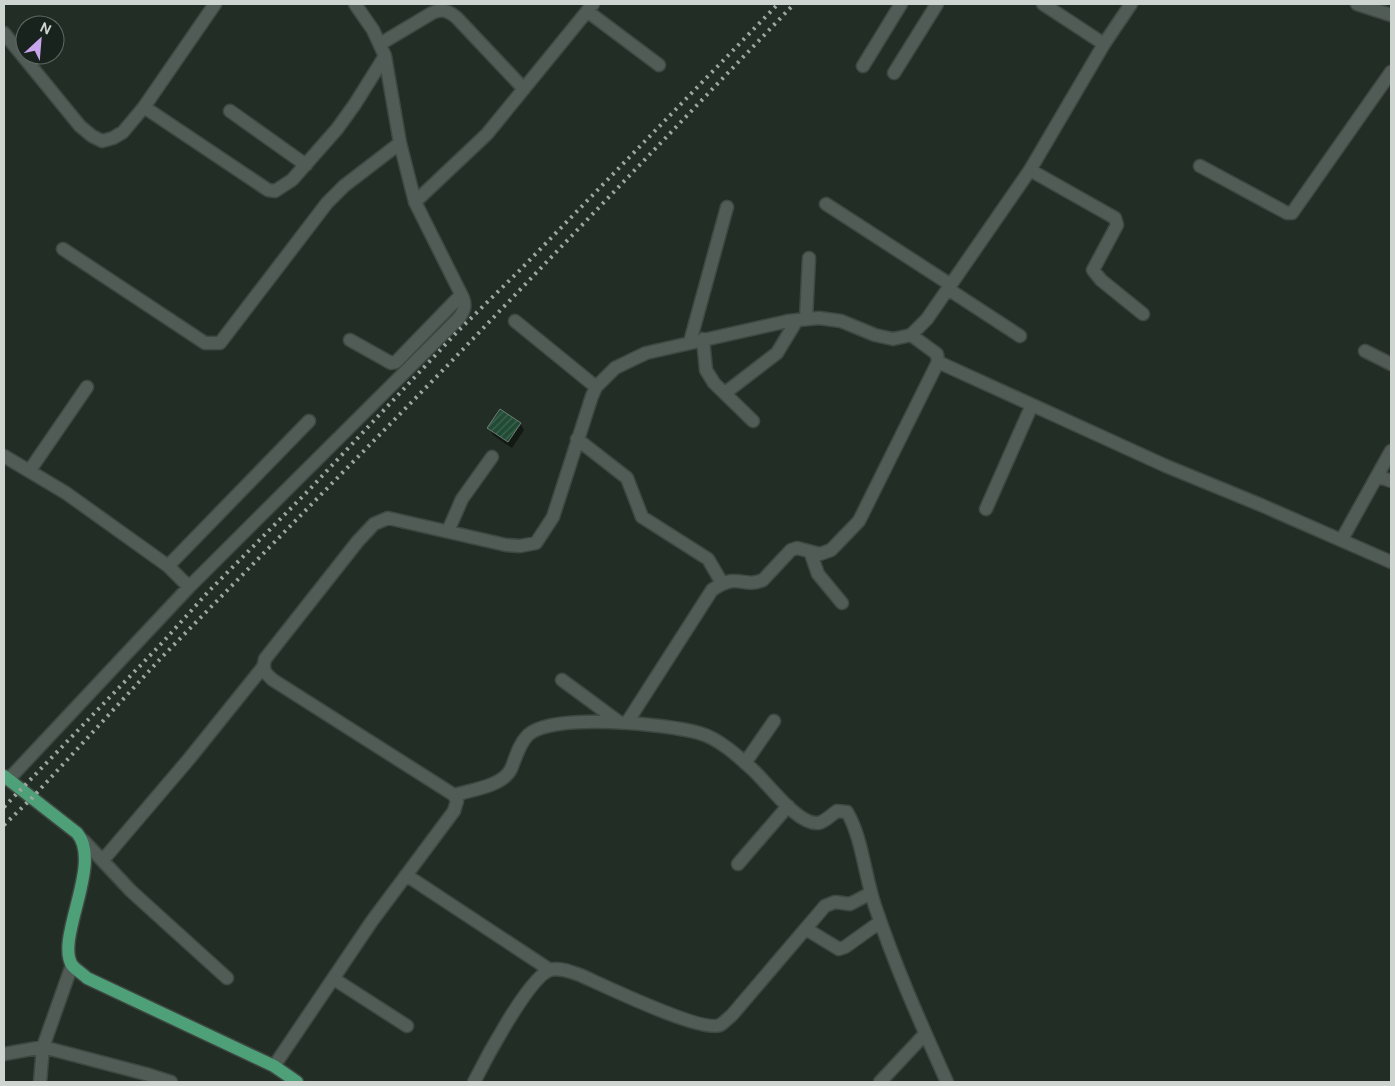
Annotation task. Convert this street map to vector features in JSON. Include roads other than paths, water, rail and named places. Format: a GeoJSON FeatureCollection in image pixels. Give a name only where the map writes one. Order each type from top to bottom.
{"type":"FeatureCollection","features":[{"type":"Feature","properties":{"kind":"main road"},"geometry":{"type":"LineString","coordinates":[[6,778],[77,832],[84,841],[85,860],[69,948],[72,965],[87,978],[274,1066],[297,1082]]}},
{"type":"Feature","properties":{"kind":"street"},"geometry":{"type":"LineString","coordinates":[[4,34],[80,126],[92,136],[102,141],[113,138],[123,132],[144,106],[215,4]]}},
{"type":"Feature","properties":{"kind":"street"},"geometry":{"type":"LineString","coordinates":[[6,778],[189,587],[459,318],[463,299],[415,202],[400,143],[382,50],[355,4]]}},
{"type":"Feature","properties":{"kind":"street"},"geometry":{"type":"LineString","coordinates":[[863,66],[901,4]]}},
{"type":"Feature","properties":{"kind":"street"},"geometry":{"type":"LineString","coordinates":[[894,73],[937,4]]}},
{"type":"Feature","properties":{"kind":"street"},"geometry":{"type":"LineString","coordinates":[[1044,4],[1104,44]]}},
{"type":"Feature","properties":{"kind":"street"},"geometry":{"type":"LineString","coordinates":[[103,860],[190,759],[262,667],[265,659],[374,524],[388,518],[506,545],[520,546],[536,543],[553,517],[596,387],[614,368],[646,353],[696,340],[801,319],[819,318],[841,321],[875,335],[893,339],[911,335],[927,319],[1030,170],[1104,44],[1131,4]]}},
{"type":"Feature","properties":{"kind":"street"},"geometry":{"type":"LineString","coordinates":[[1357,4],[1391,15]]}},
{"type":"Feature","properties":{"kind":"street"},"geometry":{"type":"LineString","coordinates":[[415,202],[487,134],[590,8],[659,65]]}},
{"type":"Feature","properties":{"kind":"street"},"geometry":{"type":"LineString","coordinates":[[144,106],[268,190],[275,191],[282,188],[306,165],[346,117],[382,50],[437,10],[447,11],[457,18],[524,89]]}},
{"type":"Feature","properties":{"kind":"street"},"geometry":{"type":"LineString","coordinates":[[1200,166],[1287,213],[1292,213],[1391,72]]}},
{"type":"Feature","properties":{"kind":"street"},"geometry":{"type":"LineString","coordinates":[[230,111],[306,165]]}},
{"type":"Feature","properties":{"kind":"street"},"geometry":{"type":"LineString","coordinates":[[63,249],[205,343],[220,343],[327,203],[344,186],[400,143]]}},
{"type":"Feature","properties":{"kind":"street"},"geometry":{"type":"LineString","coordinates":[[1030,170],[1115,218],[1117,225],[1093,270],[1100,280],[1143,314]]}},
{"type":"Feature","properties":{"kind":"street"},"geometry":{"type":"LineString","coordinates":[[826,204],[1020,336]]}},
{"type":"Feature","properties":{"kind":"street"},"geometry":{"type":"LineString","coordinates":[[727,207],[696,340],[706,370],[725,393],[753,421]]}},
{"type":"Feature","properties":{"kind":"street"},"geometry":{"type":"LineString","coordinates":[[725,393],[777,353],[801,319],[809,258]]}},
{"type":"Feature","properties":{"kind":"street"},"geometry":{"type":"LineString","coordinates":[[350,340],[394,363],[463,299]]}},
{"type":"Feature","properties":{"kind":"street"},"geometry":{"type":"LineString","coordinates":[[515,321],[596,387]]}},
{"type":"Feature","properties":{"kind":"street"},"geometry":{"type":"LineString","coordinates":[[623,721],[703,601],[722,583],[735,579],[757,583],[769,576],[791,550],[797,548],[811,554],[820,554],[831,550],[864,513],[938,362],[936,354],[911,335]]}},
{"type":"Feature","properties":{"kind":"street"},"geometry":{"type":"LineString","coordinates":[[1364,351],[1391,364]]}},
{"type":"Feature","properties":{"kind":"street"},"geometry":{"type":"LineString","coordinates":[[938,362],[1166,466],[1342,539],[1391,562]]}},
{"type":"Feature","properties":{"kind":"street"},"geometry":{"type":"LineString","coordinates":[[30,470],[87,387]]}},
{"type":"Feature","properties":{"kind":"street"},"geometry":{"type":"LineString","coordinates":[[986,509],[1032,405]]}},
{"type":"Feature","properties":{"kind":"street"},"geometry":{"type":"LineString","coordinates":[[168,566],[309,420]]}},
{"type":"Feature","properties":{"kind":"street"},"geometry":{"type":"LineString","coordinates":[[577,440],[627,478],[642,517],[708,559],[722,583]]}},
{"type":"Feature","properties":{"kind":"street"},"geometry":{"type":"LineString","coordinates":[[1342,539],[1391,451]]}},
{"type":"Feature","properties":{"kind":"street"},"geometry":{"type":"LineString","coordinates":[[4,456],[30,470],[168,566],[189,587]]}},
{"type":"Feature","properties":{"kind":"street"},"geometry":{"type":"LineString","coordinates":[[448,532],[462,498],[492,457]]}},
{"type":"Feature","properties":{"kind":"street"},"geometry":{"type":"LineString","coordinates":[[1377,476],[1391,481]]}},
{"type":"Feature","properties":{"kind":"street"},"geometry":{"type":"LineString","coordinates":[[811,554],[818,574],[842,603]]}},
{"type":"Feature","properties":{"kind":"street"},"geometry":{"type":"LineString","coordinates":[[262,667],[273,680],[454,795],[457,801],[454,811],[372,921],[274,1066]]}},
{"type":"Feature","properties":{"kind":"street"},"geometry":{"type":"LineString","coordinates":[[562,680],[623,721]]}},
{"type":"Feature","properties":{"kind":"street"},"geometry":{"type":"LineString","coordinates":[[454,795],[504,778],[510,771],[519,748],[527,736],[537,728],[550,725],[623,721],[699,732],[711,737],[746,763],[788,806],[806,821],[816,824],[824,822],[837,811],[847,812],[853,823],[871,893],[890,952],[946,1082]]}},
{"type":"Feature","properties":{"kind":"street"},"geometry":{"type":"LineString","coordinates":[[746,763],[774,721]]}},
{"type":"Feature","properties":{"kind":"street"},"geometry":{"type":"LineString","coordinates":[[738,864],[788,806]]}},
{"type":"Feature","properties":{"kind":"street"},"geometry":{"type":"LineString","coordinates":[[84,841],[131,891],[227,978]]}},
{"type":"Feature","properties":{"kind":"street"},"geometry":{"type":"LineString","coordinates":[[406,875],[550,970],[565,970],[580,975],[681,1018],[708,1026],[719,1025],[732,1015],[830,903],[850,904],[871,893]]}},
{"type":"Feature","properties":{"kind":"street"},"geometry":{"type":"LineString","coordinates":[[806,929],[838,949],[845,947],[880,922]]}},
{"type":"Feature","properties":{"kind":"street"},"geometry":{"type":"LineString","coordinates":[[40,1082],[43,1047],[72,965]]}},
{"type":"Feature","properties":{"kind":"street"},"geometry":{"type":"LineString","coordinates":[[474,1082],[486,1058],[527,992],[537,980],[550,970]]}},
{"type":"Feature","properties":{"kind":"street"},"geometry":{"type":"LineString","coordinates":[[334,979],[407,1026]]}},
{"type":"Feature","properties":{"kind":"street"},"geometry":{"type":"LineString","coordinates":[[880,1082],[925,1034]]}},
{"type":"Feature","properties":{"kind":"street"},"geometry":{"type":"LineString","coordinates":[[4,1054],[43,1047],[171,1082]]}},
{"type":"Feature","properties":{"kind":"railway"},"geometry":{"type":"LineString","coordinates":[[4,807],[162,643],[208,592],[308,491],[459,330],[521,269],[778,4]]}},
{"type":"Feature","properties":{"kind":"railway"},"geometry":{"type":"LineString","coordinates":[[4,825],[32,798],[162,657],[445,368],[794,4]]}}]}
